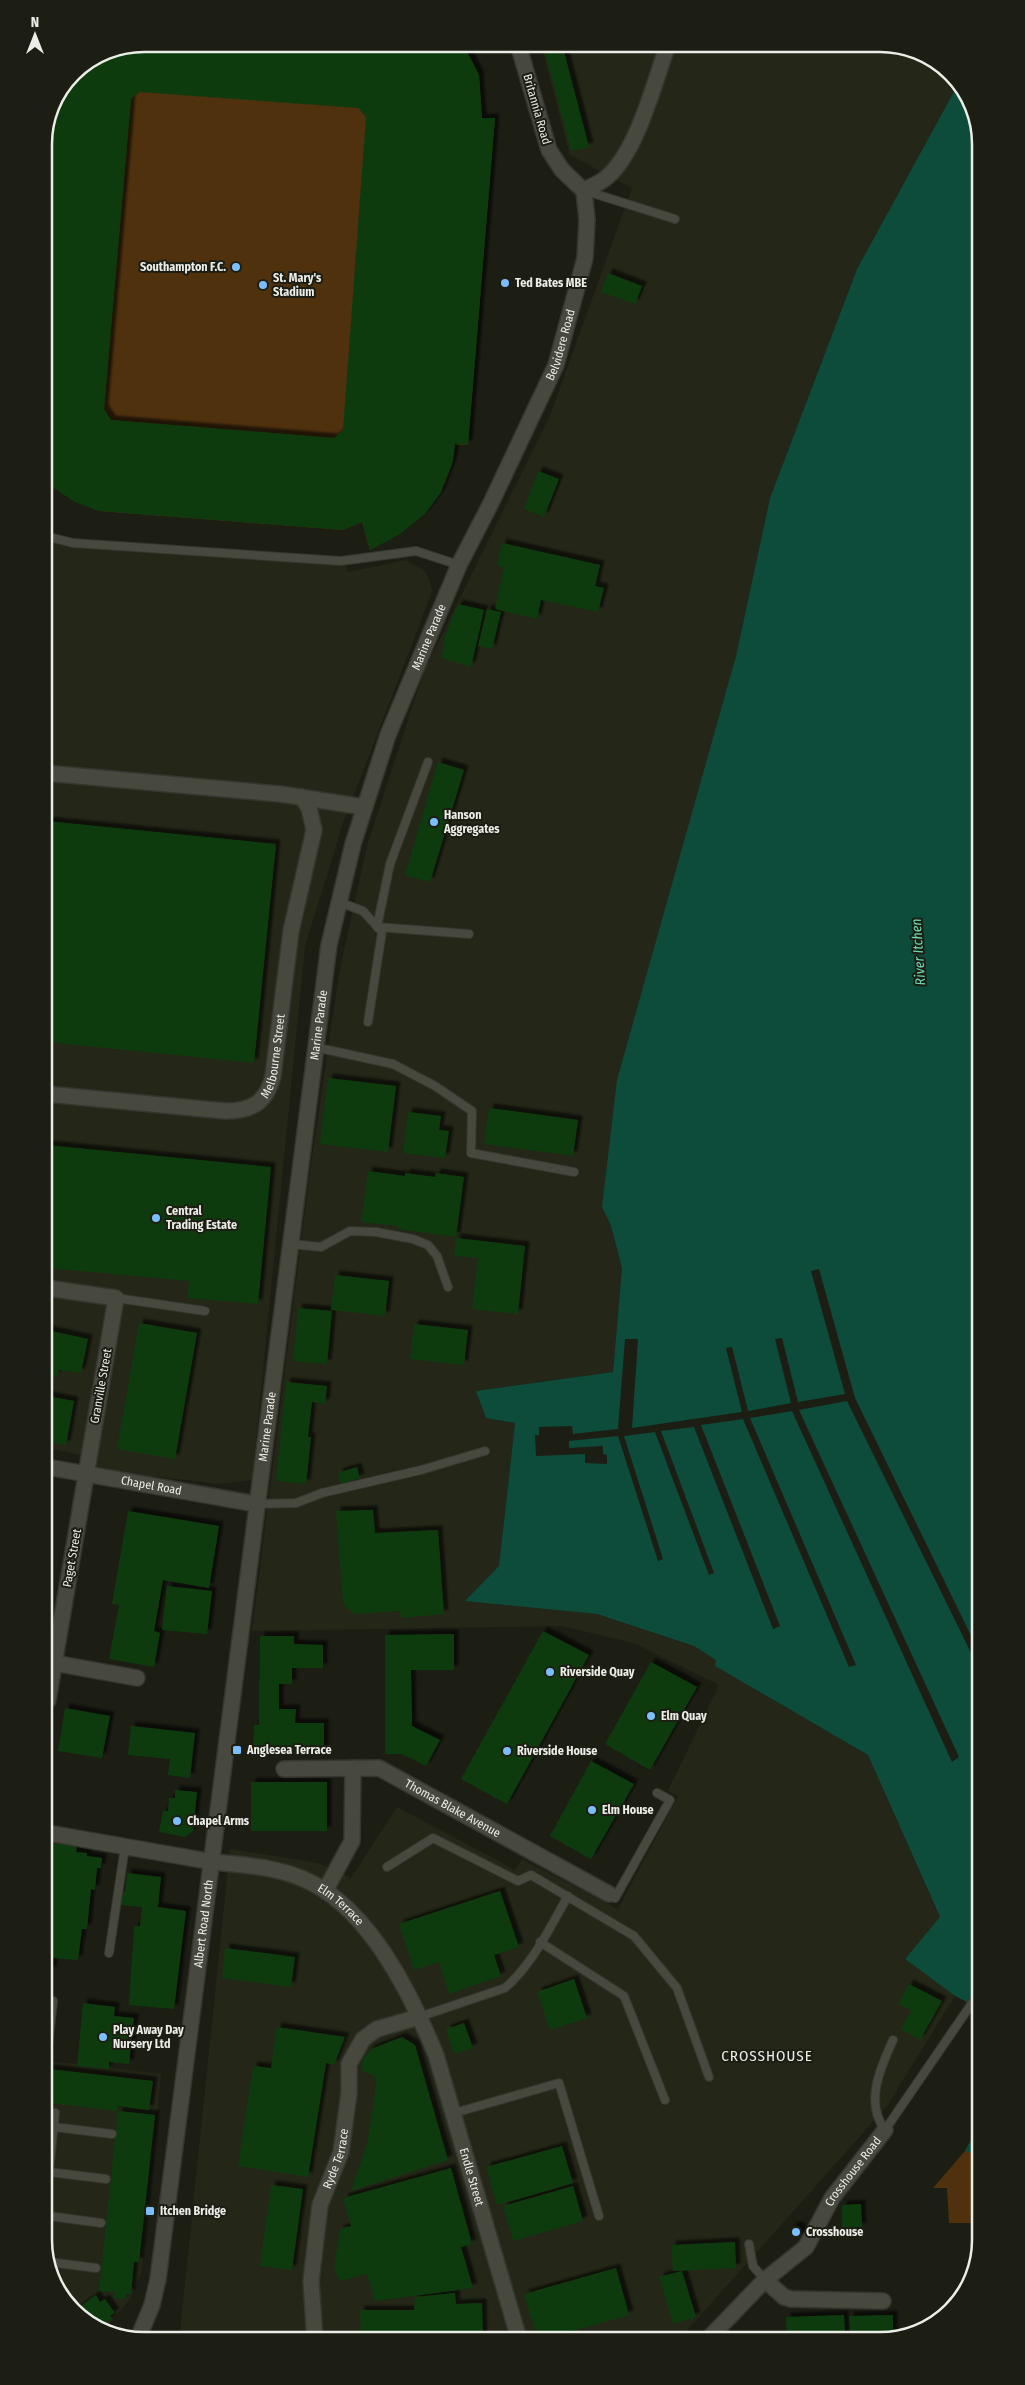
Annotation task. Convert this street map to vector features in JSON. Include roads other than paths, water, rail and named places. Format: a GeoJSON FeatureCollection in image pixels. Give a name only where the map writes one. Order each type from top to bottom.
{"type":"FeatureCollection","features":[{"type":"Feature","properties":{"kind":"street","name":"Britannia Road"},"geometry":{"type":"LineString","coordinates":[[520,53],[549,150],[562,170],[584,191]]}},
{"type":"Feature","properties":{"kind":"street"},"geometry":{"type":"LineString","coordinates":[[584,191],[607,177],[619,163],[632,142],[665,53]]}},
{"type":"Feature","properties":{"kind":"street","name":"Belvidere Road"},"geometry":{"type":"LineString","coordinates":[[460,565],[556,365],[585,258],[588,220],[584,191]]}},
{"type":"Feature","properties":{"kind":"street","name":"Marine Parade"},"geometry":{"type":"LineString","coordinates":[[256,1504],[291,1244],[314,1047],[329,945],[364,807],[388,734],[460,565]]}},
{"type":"Feature","properties":{"kind":"street"},"geometry":{"type":"LineString","coordinates":[[53,774],[302,797],[364,807]]}},
{"type":"Feature","properties":{"kind":"street","name":"Melbourne Street"},"geometry":{"type":"LineString","coordinates":[[53,1095],[225,1111],[240,1111],[264,1098],[270,1088],[273,1076],[291,931],[314,830],[311,814],[302,797]]}},
{"type":"Feature","properties":{"kind":"street"},"geometry":{"type":"LineString","coordinates":[[52,1289],[116,1298]]}},
{"type":"Feature","properties":{"kind":"street","name":"Granville Street"},"geometry":{"type":"LineString","coordinates":[[86,1475],[116,1298]]}},
{"type":"Feature","properties":{"kind":"street","name":"Chapel Road"},"geometry":{"type":"LineString","coordinates":[[52,1468],[256,1504]]}},
{"type":"Feature","properties":{"kind":"street","name":"Paget Street"},"geometry":{"type":"LineString","coordinates":[[52,1674],[86,1475]]}},
{"type":"Feature","properties":{"kind":"street","name":"Albert Road North"},"geometry":{"type":"LineString","coordinates":[[141,2332],[152,2305],[158,2279],[213,1862],[256,1504]]}},
{"type":"Feature","properties":{"kind":"street"},"geometry":{"type":"LineString","coordinates":[[54,1663],[137,1678]]}},
{"type":"Feature","properties":{"kind":"street"},"geometry":{"type":"LineString","coordinates":[[325,1891],[352,1841],[353,1768]]}},
{"type":"Feature","properties":{"kind":"street","name":"Thomas Blake Avenue"},"geometry":{"type":"LineString","coordinates":[[284,1769],[379,1768],[609,1894]]}},
{"type":"Feature","properties":{"kind":"street"},"geometry":{"type":"LineString","coordinates":[[52,1834],[213,1862]]}},
{"type":"Feature","properties":{"kind":"street","name":"Elm Terrace"},"geometry":{"type":"LineString","coordinates":[[213,1862],[245,1864],[279,1872],[309,1881],[335,1898],[366,1930],[396,1973],[420,2017]]}},
{"type":"Feature","properties":{"kind":"street","name":"Endle Street"},"geometry":{"type":"LineString","coordinates":[[420,2017],[436,2055],[454,2113],[517,2332]]}},
{"type":"Feature","properties":{"kind":"street","name":"Ryde Terrace"},"geometry":{"type":"LineString","coordinates":[[314,2332],[311,2282],[320,2205],[341,2152],[349,2093],[349,2064],[363,2039],[378,2029],[420,2017]]}},
{"type":"Feature","properties":{"kind":"street","name":"Crosshouse Road"},"geometry":{"type":"LineString","coordinates":[[715,2332],[765,2280],[806,2247],[832,2198],[886,2130]]}},
{"type":"Feature","properties":{"kind":"street"},"geometry":{"type":"LineString","coordinates":[[765,2280],[784,2297],[791,2299],[883,2300]]}},
{"type":"Feature","properties":{"kind":"lane"},"geometry":{"type":"LineString","coordinates":[[584,191],[675,219]]}},
{"type":"Feature","properties":{"kind":"lane"},"geometry":{"type":"LineString","coordinates":[[53,538],[70,542],[341,561],[416,552],[460,565]]}},
{"type":"Feature","properties":{"kind":"lane"},"geometry":{"type":"LineString","coordinates":[[377,927],[390,864],[428,762]]}},
{"type":"Feature","properties":{"kind":"lane"},"geometry":{"type":"LineString","coordinates":[[339,902],[363,911],[382,932],[368,1022]]}},
{"type":"Feature","properties":{"kind":"lane"},"geometry":{"type":"LineString","coordinates":[[377,927],[469,934]]}},
{"type":"Feature","properties":{"kind":"lane"},"geometry":{"type":"LineString","coordinates":[[314,1047],[393,1064],[435,1086],[472,1111],[471,1153],[574,1172]]}},
{"type":"Feature","properties":{"kind":"lane"},"geometry":{"type":"LineString","coordinates":[[291,1244],[321,1247],[350,1231],[376,1232],[413,1239],[428,1244],[437,1256],[448,1287]]}},
{"type":"Feature","properties":{"kind":"lane"},"geometry":{"type":"LineString","coordinates":[[116,1298],[206,1311]]}},
{"type":"Feature","properties":{"kind":"lane"},"geometry":{"type":"LineString","coordinates":[[256,1504],[296,1503],[322,1493],[421,1470],[485,1451]]}},
{"type":"Feature","properties":{"kind":"lane"},"geometry":{"type":"LineString","coordinates":[[609,1894],[615,1898],[670,1800],[657,1793]]}},
{"type":"Feature","properties":{"kind":"lane"},"geometry":{"type":"LineString","coordinates":[[387,1867],[433,1838],[518,1881],[531,1875],[634,1936],[677,1988],[710,2078]]}},
{"type":"Feature","properties":{"kind":"lane"},"geometry":{"type":"LineString","coordinates":[[109,1953],[125,1847]]}},
{"type":"Feature","properties":{"kind":"lane"},"geometry":{"type":"LineString","coordinates":[[420,2017],[505,1988],[515,1979],[568,1896]]}},
{"type":"Feature","properties":{"kind":"lane"},"geometry":{"type":"LineString","coordinates":[[540,1942],[624,1996],[665,2100]]}},
{"type":"Feature","properties":{"kind":"lane"},"geometry":{"type":"LineString","coordinates":[[52,2009],[53,2001]]}},
{"type":"Feature","properties":{"kind":"lane"},"geometry":{"type":"LineString","coordinates":[[893,2040],[878,2076],[876,2087],[880,2123],[886,2130],[972,2003]]}},
{"type":"Feature","properties":{"kind":"lane"},"geometry":{"type":"LineString","coordinates":[[454,2113],[559,2082],[598,2216]]}},
{"type":"Feature","properties":{"kind":"lane"},"geometry":{"type":"LineString","coordinates":[[52,2144],[55,2113]]}},
{"type":"Feature","properties":{"kind":"lane"},"geometry":{"type":"LineString","coordinates":[[54,2127],[112,2134]]}},
{"type":"Feature","properties":{"kind":"lane"},"geometry":{"type":"LineString","coordinates":[[52,2171],[106,2179]]}},
{"type":"Feature","properties":{"kind":"lane"},"geometry":{"type":"LineString","coordinates":[[52,2216],[101,2223]]}},
{"type":"Feature","properties":{"kind":"lane"},"geometry":{"type":"LineString","coordinates":[[750,2244],[753,2266],[765,2280]]}},
{"type":"Feature","properties":{"kind":"lane"},"geometry":{"type":"LineString","coordinates":[[55,2263],[96,2268]]}},
{"type":"Feature","properties":{"kind":"water","name":"River Itchen"},"geometry":{"type":"Polygon","coordinates":[[[955,90],[968,115],[972,132],[972,2004],[955,1996],[905,1959],[940,1917],[868,1755],[715,1666],[716,1660],[694,1646],[597,1614],[465,1601],[499,1566],[515,1423],[486,1418],[476,1391],[613,1372],[622,1268],[611,1226],[602,1207],[617,1080],[736,656],[770,498],[857,269],[955,90]]]}},
{"type":"Feature","properties":{"kind":"water"},"geometry":{"type":"Polygon","coordinates":[[[972,2138],[972,2153],[965,2151],[972,2138]]]}},
{"type":"Feature","properties":{"kind":"place","name":"Southampton F.C."},"geometry":{"type":"Point","coordinates":[236,267]}},
{"type":"Feature","properties":{"kind":"place","name":"Ted Bates MBE"},"geometry":{"type":"Point","coordinates":[505,283]}},
{"type":"Feature","properties":{"kind":"place","name":"St. Mary's Stadium"},"geometry":{"type":"Point","coordinates":[263,285]}},
{"type":"Feature","properties":{"kind":"place","name":"Hanson Aggregates"},"geometry":{"type":"Point","coordinates":[434,822]}},
{"type":"Feature","properties":{"kind":"place","name":"Central Trading Estate"},"geometry":{"type":"Point","coordinates":[156,1218]}},
{"type":"Feature","properties":{"kind":"place","name":"Riverside Quay"},"geometry":{"type":"Point","coordinates":[550,1672]}},
{"type":"Feature","properties":{"kind":"place","name":"Elm Quay"},"geometry":{"type":"Point","coordinates":[651,1716]}},
{"type":"Feature","properties":{"kind":"place","name":"Anglesea Terrace"},"geometry":{"type":"Point","coordinates":[237,1750]}},
{"type":"Feature","properties":{"kind":"place","name":"Riverside House"},"geometry":{"type":"Point","coordinates":[507,1751]}},
{"type":"Feature","properties":{"kind":"place","name":"Elm House"},"geometry":{"type":"Point","coordinates":[592,1810]}},
{"type":"Feature","properties":{"kind":"place","name":"Chapel Arms"},"geometry":{"type":"Point","coordinates":[177,1821]}},
{"type":"Feature","properties":{"kind":"place","name":"Play Away Day Nursery Ltd"},"geometry":{"type":"Point","coordinates":[103,2037]}},
{"type":"Feature","properties":{"kind":"place","name":"Itchen Bridge"},"geometry":{"type":"Point","coordinates":[150,2211]}},
{"type":"Feature","properties":{"kind":"place","name":"Crosshouse"},"geometry":{"type":"Point","coordinates":[796,2232]}},
{"type":"Feature","properties":{"kind":"district","name":"CROSSHOUSE"},"geometry":{"type":"Point","coordinates":[767,2056]}}]}
